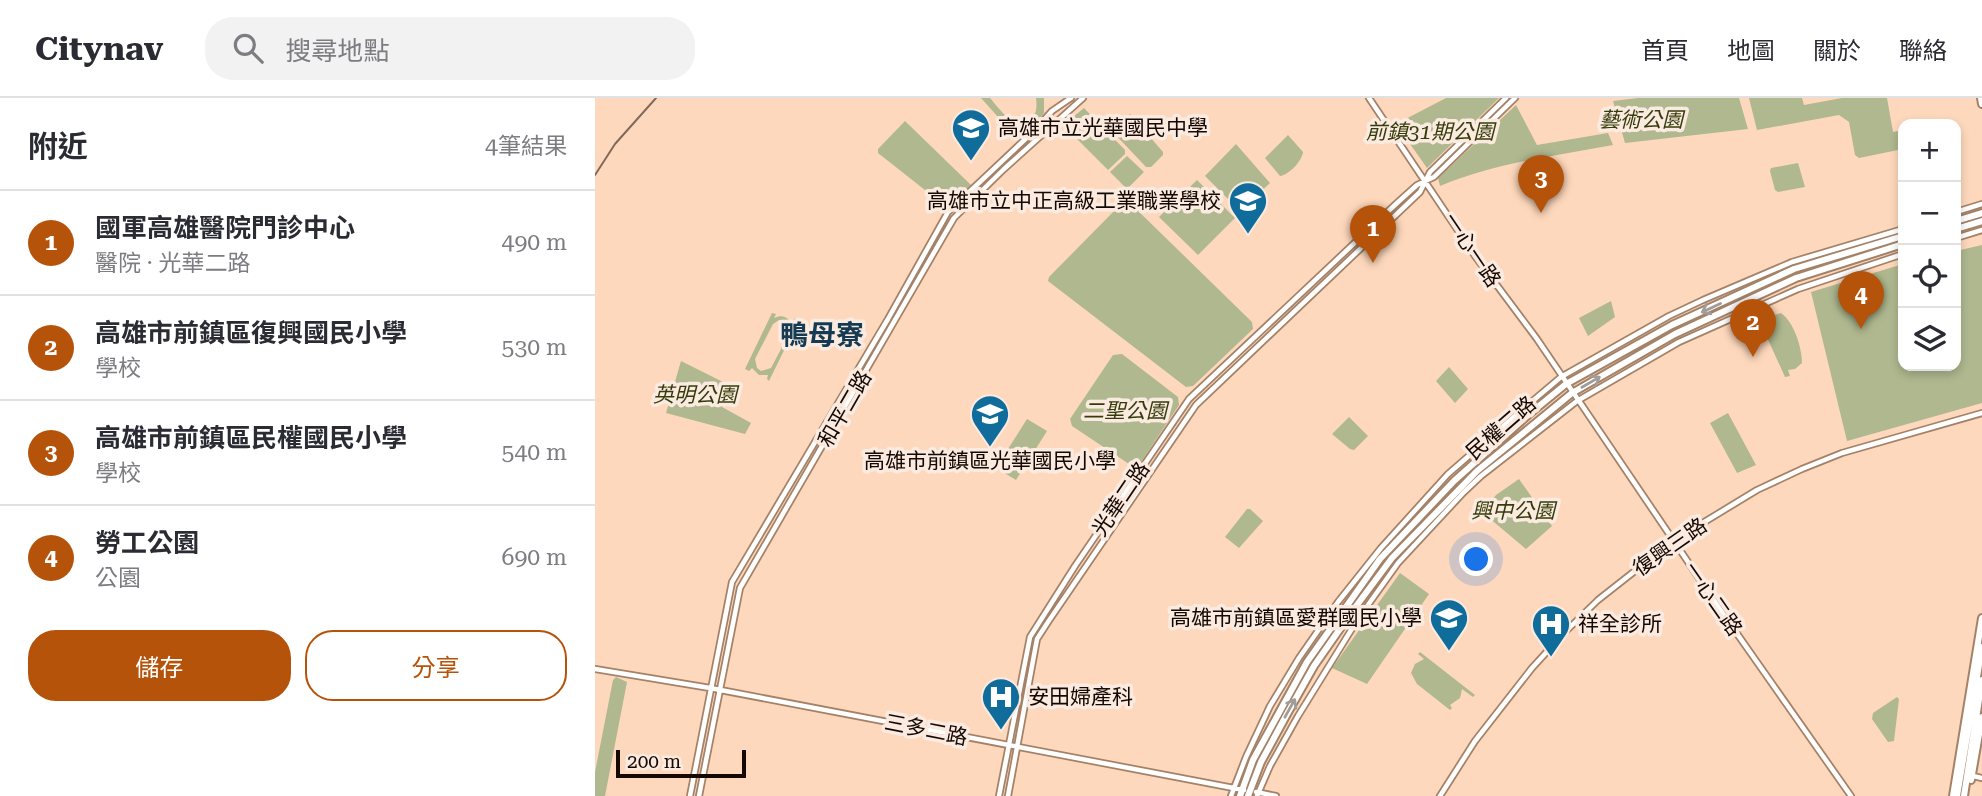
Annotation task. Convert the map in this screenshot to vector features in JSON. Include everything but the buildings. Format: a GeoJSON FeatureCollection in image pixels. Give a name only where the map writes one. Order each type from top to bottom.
{"type":"FeatureCollection","features":[{"type":"Feature","properties":{"kind":"main road"},"geometry":{"type":"LineString","coordinates":[[1981,98],[1982,104]]}},
{"type":"Feature","properties":{"kind":"main road"},"geometry":{"type":"LineString","coordinates":[[1961,219],[1982,213]]}},
{"type":"Feature","properties":{"kind":"main road"},"geometry":{"type":"LineString","coordinates":[[1961,227],[1982,221]]}},
{"type":"Feature","properties":{"kind":"main road","name":"民權二路"},"geometry":{"type":"LineString","coordinates":[[1244,793],[1279,710],[1307,662],[1385,552],[1454,481],[1566,384],[1672,326],[1794,269],[1898,238]]}},
{"type":"Feature","properties":{"kind":"main road","name":"民權二路"},"geometry":{"type":"LineString","coordinates":[[1244,793],[1314,666],[1392,558],[1460,486],[1572,393],[1675,334],[1790,281],[1900,245]]}},
{"type":"Feature","properties":{"kind":"main road"},"geometry":{"type":"LineString","coordinates":[[1955,796],[1982,618]]}},
{"type":"Feature","properties":{"kind":"main road"},"geometry":{"type":"LineString","coordinates":[[1966,796],[1982,647]]}},
{"type":"Feature","properties":{"kind":"main road"},"geometry":{"type":"LineString","coordinates":[[1967,775],[1982,680]]}},
{"type":"Feature","properties":{"kind":"main road"},"geometry":{"type":"LineString","coordinates":[[1955,796],[1967,775],[1982,717]]}},
{"type":"Feature","properties":{"kind":"street","name":"和平二路"},"geometry":{"type":"LineString","coordinates":[[690,796],[732,582],[888,319],[948,212],[1052,111],[1070,98]]}},
{"type":"Feature","properties":{"kind":"street","name":"和平二路"},"geometry":{"type":"LineString","coordinates":[[699,796],[740,587],[954,218],[1083,98]]}},
{"type":"Feature","properties":{"kind":"street","name":"一心一路"},"geometry":{"type":"LineString","coordinates":[[1369,98],[1577,401]]}},
{"type":"Feature","properties":{"kind":"street"},"geometry":{"type":"LineString","coordinates":[[1425,181],[1430,172],[1506,98]]}},
{"type":"Feature","properties":{"kind":"street"},"geometry":{"type":"LineString","coordinates":[[1425,181],[1434,177],[1515,98]]}},
{"type":"Feature","properties":{"kind":"street"},"geometry":{"type":"LineString","coordinates":[[999,164],[1004,169]]}},
{"type":"Feature","properties":{"kind":"street","name":"光華二路"},"geometry":{"type":"LineString","coordinates":[[999,796],[1030,637],[1189,399],[1397,203],[1425,181]]}},
{"type":"Feature","properties":{"kind":"street","name":"光華二路"},"geometry":{"type":"LineString","coordinates":[[1008,796],[1034,652],[1037,639],[1044,628],[1196,405],[1420,192],[1425,181]]}},
{"type":"Feature","properties":{"kind":"street"},"geometry":{"type":"LineString","coordinates":[[1961,210],[1982,204]]}},
{"type":"Feature","properties":{"kind":"street","name":"民權二路"},"geometry":{"type":"LineString","coordinates":[[1231,796],[1270,706],[1299,658],[1381,548],[1448,474],[1561,377],[1669,316],[1756,276],[1792,262],[1898,230]]}},
{"type":"Feature","properties":{"kind":"street"},"geometry":{"type":"LineString","coordinates":[[1961,236],[1982,230]]}},
{"type":"Feature","properties":{"kind":"street","name":"民權二路"},"geometry":{"type":"LineString","coordinates":[[1257,794],[1324,671],[1358,618],[1398,563],[1464,492],[1577,401],[1679,342],[1798,289],[1898,256]]}},
{"type":"Feature","properties":{"kind":"street"},"geometry":{"type":"LineString","coordinates":[[1302,293],[1308,299]]}},
{"type":"Feature","properties":{"kind":"street","name":"一心二路"},"geometry":{"type":"LineString","coordinates":[[1577,401],[1851,796]]}},
{"type":"Feature","properties":{"kind":"street","name":"復興三路"},"geometry":{"type":"LineString","coordinates":[[1440,796],[1475,741],[1551,647],[1598,600],[1673,541],[1757,490],[1801,469],[1848,452],[1982,413]]}},
{"type":"Feature","properties":{"kind":"street","name":"三多二路"},"geometry":{"type":"LineString","coordinates":[[595,669],[710,688],[1233,788],[1244,793],[1276,796]]}},
{"type":"Feature","properties":{"kind":"street"},"geometry":{"type":"LineString","coordinates":[[1967,775],[1982,778]]}},
{"type":"Feature","properties":{"kind":"green space"},"geometry":{"type":"Polygon","coordinates":[[[981,98],[990,98],[1008,118],[1020,124],[1026,124],[1033,117],[1036,98],[1044,98],[1044,113],[1032,128],[1021,130],[1023,132],[1017,138],[981,98]]]}},
{"type":"Feature","properties":{"kind":"green space","name":"前鎮31期公園"},"geometry":{"type":"Polygon","coordinates":[[[1446,98],[1499,98],[1427,168],[1396,124],[1446,98]]]}},
{"type":"Feature","properties":{"kind":"green space","name":"藝術公園"},"geometry":{"type":"Polygon","coordinates":[[[1638,98],[1739,98],[1748,129],[1625,143],[1613,101],[1638,98]]]}},
{"type":"Feature","properties":{"kind":"green space"},"geometry":{"type":"Polygon","coordinates":[[[1749,98],[1802,98],[1804,105],[1842,98],[1887,98],[1893,132],[1898,131],[1898,150],[1859,158],[1855,155],[1849,122],[1839,115],[1757,130],[1749,98]]]}},
{"type":"Feature","properties":{"kind":"green space"},"geometry":{"type":"Polygon","coordinates":[[[1516,105],[1537,145],[1608,133],[1613,145],[1503,166],[1440,186],[1438,178],[1516,105]]]}},
{"type":"Feature","properties":{"kind":"green space"},"geometry":{"type":"Polygon","coordinates":[[[1084,108],[1125,150],[1125,154],[1108,170],[1063,125],[1084,108]]]}},
{"type":"Feature","properties":{"kind":"green space"},"geometry":{"type":"Polygon","coordinates":[[[1130,114],[1163,152],[1151,167],[1146,167],[1112,131],[1113,127],[1130,114]]]}},
{"type":"Feature","properties":{"kind":"green space"},"geometry":{"type":"Polygon","coordinates":[[[905,121],[971,185],[950,206],[944,205],[878,153],[878,149],[905,121]]]}},
{"type":"Feature","properties":{"kind":"green space"},"geometry":{"type":"Polygon","coordinates":[[[1288,135],[1303,152],[1295,167],[1280,176],[1265,158],[1288,135]]]}},
{"type":"Feature","properties":{"kind":"green space"},"geometry":{"type":"Polygon","coordinates":[[[1236,144],[1270,183],[1240,211],[1205,176],[1236,144]]]}},
{"type":"Feature","properties":{"kind":"green space"},"geometry":{"type":"Polygon","coordinates":[[[1127,156],[1144,172],[1127,189],[1110,172],[1127,156]]]}},
{"type":"Feature","properties":{"kind":"green space"},"geometry":{"type":"Polygon","coordinates":[[[1798,163],[1805,187],[1778,192],[1775,190],[1771,168],[1798,163]]]}},
{"type":"Feature","properties":{"kind":"green space"},"geometry":{"type":"Polygon","coordinates":[[[1197,180],[1235,218],[1198,255],[1159,217],[1197,180]]]}},
{"type":"Feature","properties":{"kind":"green space"},"geometry":{"type":"Polygon","coordinates":[[[1132,205],[1252,322],[1253,329],[1193,386],[1186,387],[1048,281],[1119,206],[1132,205]]]}},
{"type":"Feature","properties":{"kind":"green space"},"geometry":{"type":"Polygon","coordinates":[[[1982,245],[1982,403],[1847,441],[1811,292],[1898,266],[1898,371],[1961,371],[1961,250],[1982,245]]]}},
{"type":"Feature","properties":{"kind":"green space"},"geometry":{"type":"Polygon","coordinates":[[[1611,301],[1615,317],[1588,336],[1579,318],[1611,301]]]}},
{"type":"Feature","properties":{"kind":"green space"},"geometry":{"type":"Polygon","coordinates":[[[772,313],[776,314],[774,318],[785,317],[792,324],[795,318],[799,320],[769,381],[768,375],[759,375],[752,368],[749,371],[745,369],[772,313]],[[779,320],[773,324],[755,359],[757,368],[761,371],[771,368],[790,332],[786,323],[779,320]]]}},
{"type":"Feature","properties":{"kind":"green space"},"geometry":{"type":"Polygon","coordinates":[[[1781,313],[1793,329],[1802,357],[1802,363],[1795,369],[1788,370],[1790,376],[1785,377],[1760,322],[1781,313]]]}},
{"type":"Feature","properties":{"kind":"green space","name":"二聖公園"},"geometry":{"type":"Polygon","coordinates":[[[1122,354],[1178,397],[1179,405],[1139,465],[1132,466],[1072,426],[1070,419],[1113,355],[1122,354]]]}},
{"type":"Feature","properties":{"kind":"green space","name":"英明公園"},"geometry":{"type":"Polygon","coordinates":[[[681,361],[731,386],[722,407],[751,423],[745,434],[666,413],[681,361]]]}},
{"type":"Feature","properties":{"kind":"green space"},"geometry":{"type":"Polygon","coordinates":[[[1449,367],[1468,389],[1455,403],[1436,381],[1449,367]]]}},
{"type":"Feature","properties":{"kind":"green space"},"geometry":{"type":"Polygon","coordinates":[[[1728,413],[1756,465],[1737,473],[1710,423],[1728,413]]]}},
{"type":"Feature","properties":{"kind":"green space"},"geometry":{"type":"Polygon","coordinates":[[[1349,417],[1368,436],[1354,450],[1332,434],[1349,417]]]}},
{"type":"Feature","properties":{"kind":"green space"},"geometry":{"type":"Polygon","coordinates":[[[1027,419],[1047,431],[1016,480],[996,468],[1027,419]]]}},
{"type":"Feature","properties":{"kind":"green space","name":"興中公園"},"geometry":{"type":"Polygon","coordinates":[[[1519,479],[1552,526],[1526,549],[1482,512],[1496,495],[1519,479]]]}},
{"type":"Feature","properties":{"kind":"green space"},"geometry":{"type":"Polygon","coordinates":[[[1247,509],[1263,521],[1239,548],[1225,537],[1247,509]]]}},
{"type":"Feature","properties":{"kind":"green space"},"geometry":{"type":"Polygon","coordinates":[[[1400,573],[1429,594],[1367,684],[1332,668],[1400,573]]]}},
{"type":"Feature","properties":{"kind":"green space"},"geometry":{"type":"Polygon","coordinates":[[[1420,652],[1475,695],[1473,697],[1462,689],[1460,698],[1450,705],[1450,710],[1417,684],[1411,673],[1415,664],[1424,659],[1418,654],[1420,652]]]}},
{"type":"Feature","properties":{"kind":"green space"},"geometry":{"type":"Polygon","coordinates":[[[616,677],[627,682],[605,796],[595,796],[595,772],[613,680],[616,677]]]}},
{"type":"Feature","properties":{"kind":"green space"},"geometry":{"type":"Polygon","coordinates":[[[1897,697],[1899,699],[1894,741],[1888,742],[1872,719],[1873,713],[1897,697]]]}},
{"type":"Feature","properties":{"kind":"tram line"},"geometry":{"type":"LineString","coordinates":[[595,175],[615,144],[656,98]]}},
{"type":"Feature","properties":{"kind":"place","name":"高雄市立光華國民中學"},"geometry":{"type":"Point","coordinates":[971,162]}},
{"type":"Feature","properties":{"kind":"place","name":"高雄市前鎮區民權國民小學"},"geometry":{"type":"Point","coordinates":[1541,213]}},
{"type":"Feature","properties":{"kind":"place","name":"高雄市立中正高級工業職業學校"},"geometry":{"type":"Point","coordinates":[1248,235]}},
{"type":"Feature","properties":{"kind":"place","name":"國軍高雄醫院門診中心"},"geometry":{"type":"Point","coordinates":[1373,263]}},
{"type":"Feature","properties":{"kind":"place","name":"勞工公園"},"geometry":{"type":"Point","coordinates":[1861,329]}},
{"type":"Feature","properties":{"kind":"place","name":"高雄市前鎮區復興國民小學"},"geometry":{"type":"Point","coordinates":[1753,357]}},
{"type":"Feature","properties":{"kind":"place","name":"高雄市前鎮區光華國民小學"},"geometry":{"type":"Point","coordinates":[990,448]}},
{"type":"Feature","properties":{"kind":"place","name":"高雄市前鎮區愛群國民小學"},"geometry":{"type":"Point","coordinates":[1449,652]}},
{"type":"Feature","properties":{"kind":"place","name":"祥全診所"},"geometry":{"type":"Point","coordinates":[1551,658]}},
{"type":"Feature","properties":{"kind":"place","name":"安田婦產科"},"geometry":{"type":"Point","coordinates":[1001,731]}},
{"type":"Feature","properties":{"kind":"district","name":"鴨母寮"},"geometry":{"type":"Point","coordinates":[822,335]}}]}
